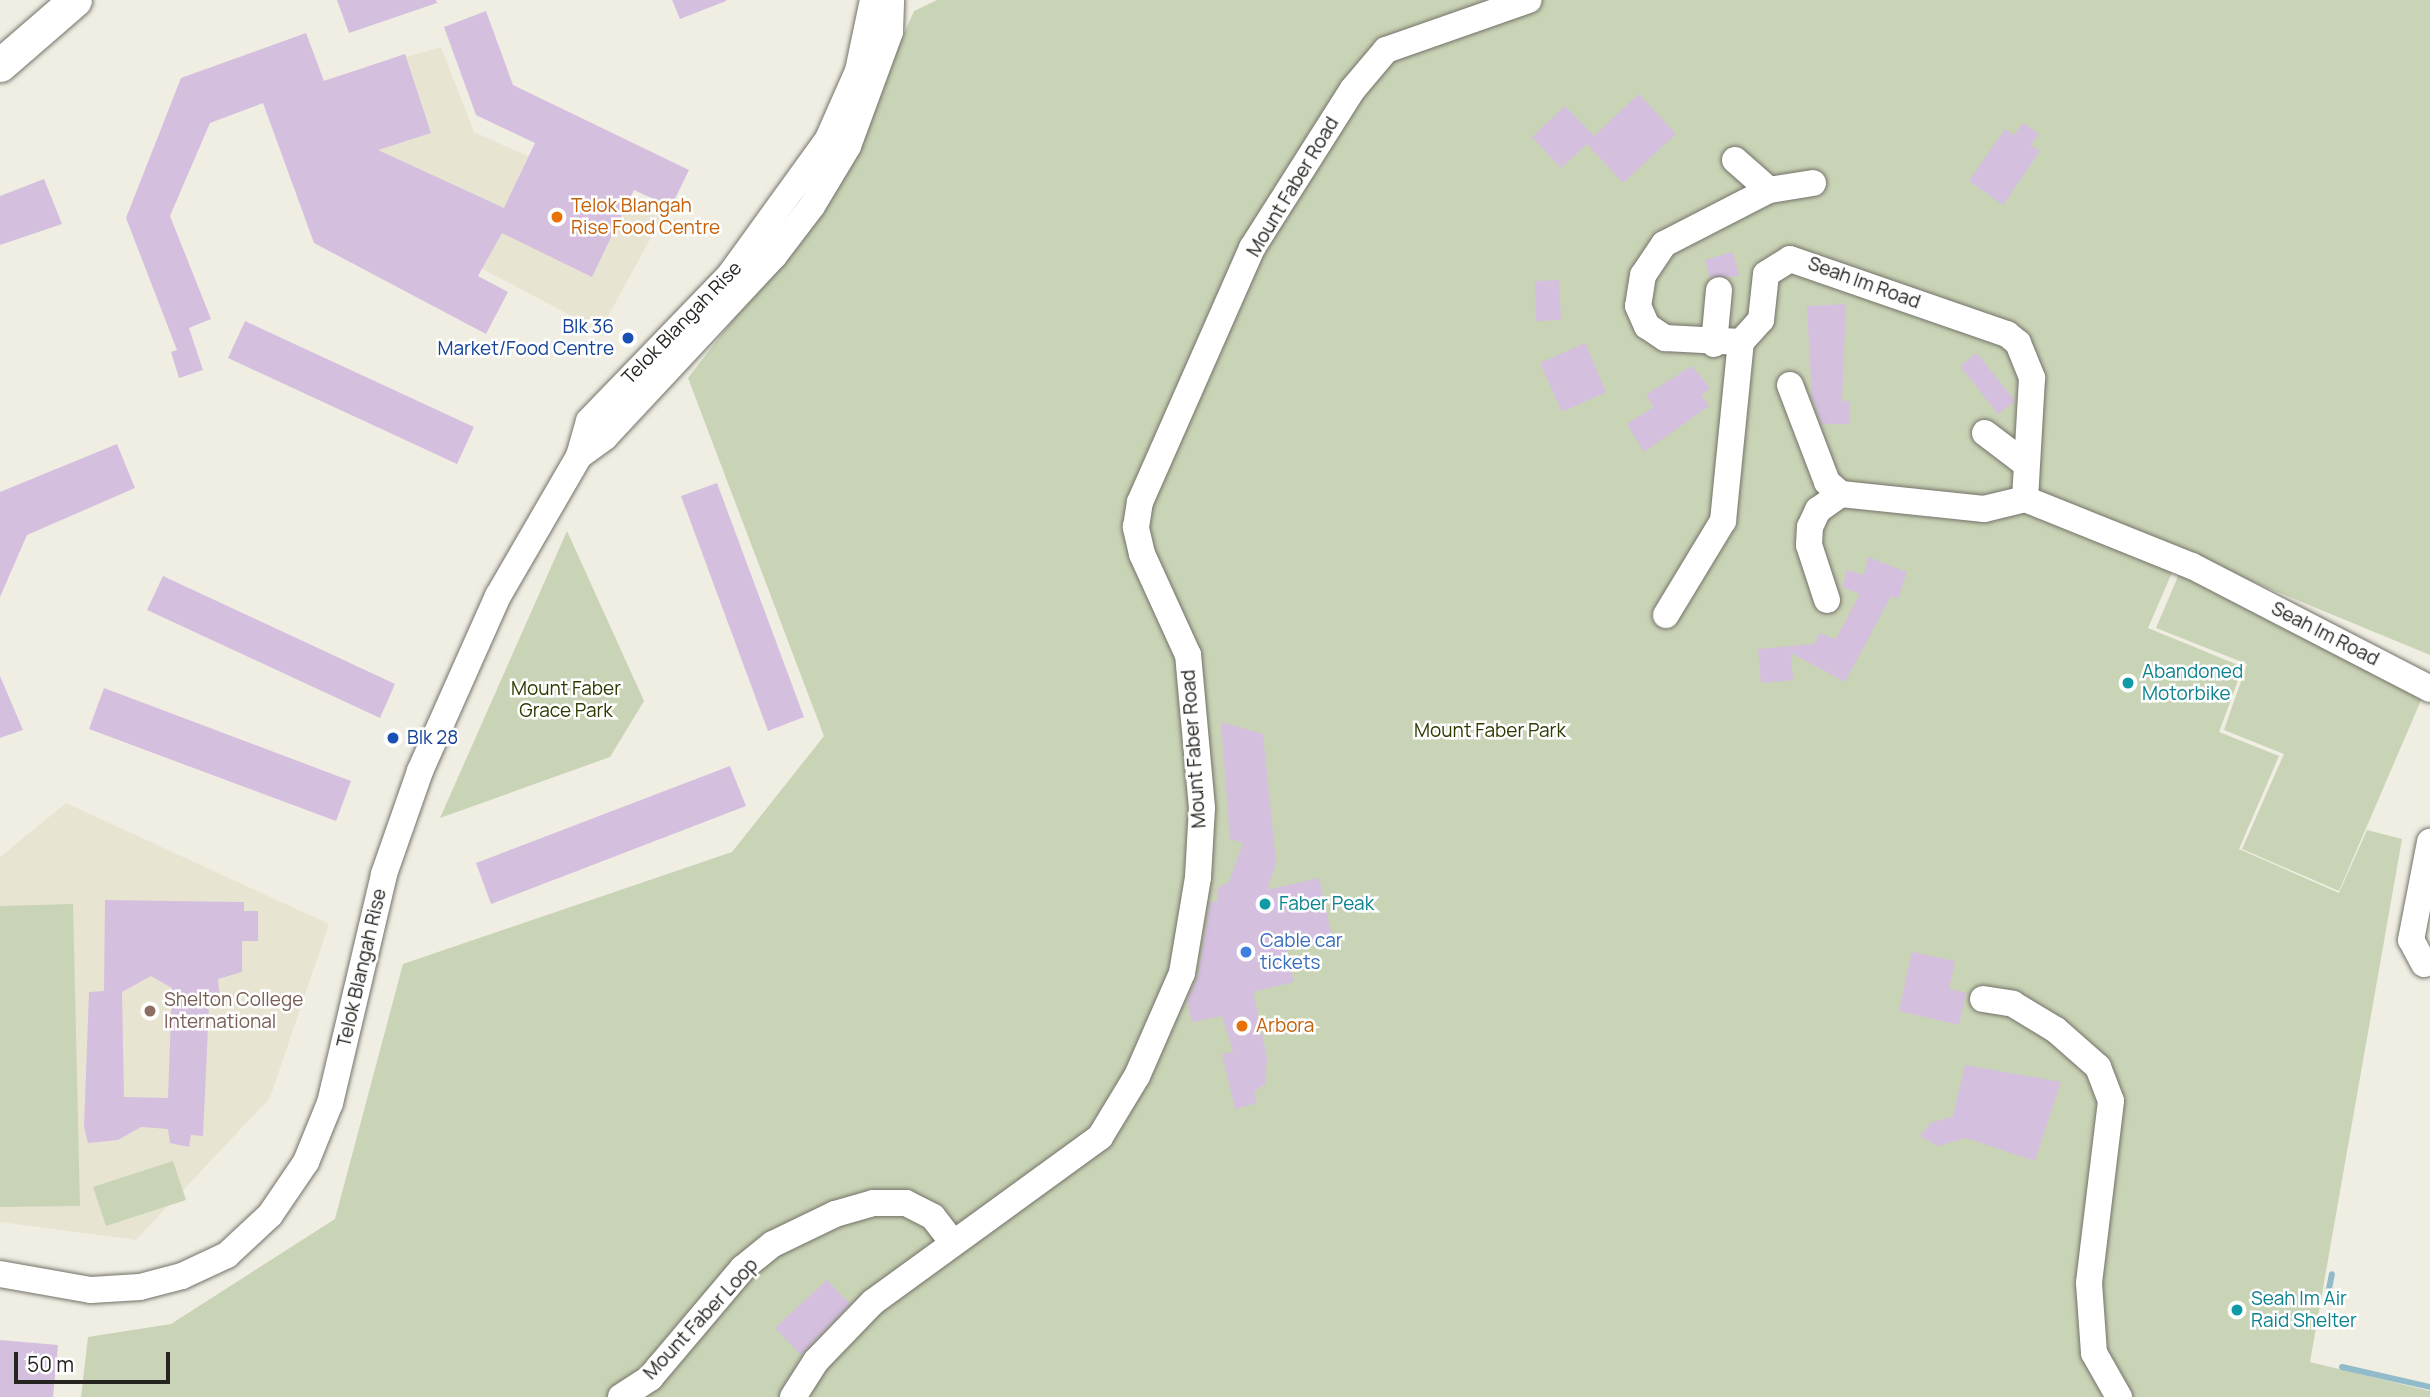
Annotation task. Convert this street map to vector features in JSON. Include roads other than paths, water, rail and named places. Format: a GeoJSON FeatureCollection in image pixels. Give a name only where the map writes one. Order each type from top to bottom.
{"type":"FeatureCollection","features":[{"type":"Feature","properties":{"kind":"main road"},"geometry":{"type":"LineString","coordinates":[[0,65],[75,0]]}},
{"type":"Feature","properties":{"kind":"street","name":"Telok Blangah Rise"},"geometry":{"type":"LineString","coordinates":[[0,1274],[91,1290],[140,1287],[227,1255],[270,1215],[306,1162],[330,1103],[384,874],[420,771],[498,596],[579,456],[589,421],[713,295],[756,244],[789,189],[828,139],[846,101],[873,0]]}},
{"type":"Feature","properties":{"kind":"street","name":"Telok Blangah Rise"},"geometry":{"type":"LineString","coordinates":[[579,456],[649,390],[774,256],[812,206],[848,146],[890,32],[891,0]]}},
{"type":"Feature","properties":{"kind":"street","name":"Mount Faber Road"},"geometry":{"type":"LineString","coordinates":[[953,1241],[1100,1137],[1137,1076],[1182,973],[1198,877],[1202,808],[1195,646],[1142,554],[1136,527],[1140,502],[1252,248],[1353,89],[1386,50],[1528,0]]}},
{"type":"Feature","properties":{"kind":"street"},"geometry":{"type":"LineString","coordinates":[[1735,160],[1769,190]]}},
{"type":"Feature","properties":{"kind":"street"},"geometry":{"type":"LineString","coordinates":[[1666,615],[1723,522],[1741,342],[1714,344],[1665,338],[1647,326],[1638,306],[1643,275],[1664,244],[1769,190],[1813,183]]}},
{"type":"Feature","properties":{"kind":"street"},"geometry":{"type":"LineString","coordinates":[[789,189],[812,206]]}},
{"type":"Feature","properties":{"kind":"street","name":"Seah Im Road"},"geometry":{"type":"LineString","coordinates":[[1741,342],[1761,320],[1766,274],[1790,259],[2007,334],[2018,343],[2032,378],[2025,499],[2192,566],[2430,689]]}},
{"type":"Feature","properties":{"kind":"street"},"geometry":{"type":"LineString","coordinates":[[1714,344],[1719,290]]}},
{"type":"Feature","properties":{"kind":"street"},"geometry":{"type":"LineString","coordinates":[[1790,386],[1827,482],[1841,494],[1984,509],[2025,499]]}},
{"type":"Feature","properties":{"kind":"street"},"geometry":{"type":"LineString","coordinates":[[1984,433],[2026,464]]}},
{"type":"Feature","properties":{"kind":"street"},"geometry":{"type":"LineString","coordinates":[[1827,600],[1809,545],[1811,527],[1818,510],[1841,494]]}},
{"type":"Feature","properties":{"kind":"street"},"geometry":{"type":"LineString","coordinates":[[2424,964],[2411,940],[2430,842]]}},
{"type":"Feature","properties":{"kind":"street"},"geometry":{"type":"LineString","coordinates":[[1983,999],[2013,1004],[2056,1030],[2098,1067],[2110,1101],[2089,1283],[2094,1353],[2119,1397]]}},
{"type":"Feature","properties":{"kind":"street","name":"Mount Faber Loop"},"geometry":{"type":"LineString","coordinates":[[621,1397],[650,1378],[743,1268],[773,1244],[835,1214],[873,1203],[906,1203],[933,1217],[953,1241]]}},
{"type":"Feature","properties":{"kind":"street"},"geometry":{"type":"LineString","coordinates":[[793,1397],[816,1361],[873,1303],[953,1241]]}},
{"type":"Feature","properties":{"kind":"waterway"},"geometry":{"type":"LineString","coordinates":[[2329,1289],[2332,1274]]}},
{"type":"Feature","properties":{"kind":"waterway"},"geometry":{"type":"LineString","coordinates":[[2342,1367],[2430,1387]]}},
{"type":"Feature","properties":{"kind":"place","name":"Telok Blangah Rise Food Centre"},"geometry":{"type":"Point","coordinates":[557,217]}},
{"type":"Feature","properties":{"kind":"place","name":"Blk 36 Market/Food Centre"},"geometry":{"type":"Point","coordinates":[628,338]}},
{"type":"Feature","properties":{"kind":"place","name":"Abandoned Motorbike"},"geometry":{"type":"Point","coordinates":[2128,683]}},
{"type":"Feature","properties":{"kind":"place","name":"Blk 28"},"geometry":{"type":"Point","coordinates":[393,738]}},
{"type":"Feature","properties":{"kind":"place","name":"Faber Peak"},"geometry":{"type":"Point","coordinates":[1265,904]}},
{"type":"Feature","properties":{"kind":"place","name":"Cable car tickets"},"geometry":{"type":"Point","coordinates":[1246,952]}},
{"type":"Feature","properties":{"kind":"place","name":"Shelton College International"},"geometry":{"type":"Point","coordinates":[150,1011]}},
{"type":"Feature","properties":{"kind":"place","name":"Arbora"},"geometry":{"type":"Point","coordinates":[1242,1026]}},
{"type":"Feature","properties":{"kind":"place","name":"Seah Im Air Raid Shelter"},"geometry":{"type":"Point","coordinates":[2237,1310]}},
{"type":"Feature","properties":{"kind":"park label","name":"Mount Faber Grace Park"},"geometry":{"type":"Point","coordinates":[566,700]}},
{"type":"Feature","properties":{"kind":"park label","name":"Mount Faber Park"},"geometry":{"type":"Point","coordinates":[1490,731]}}]}
